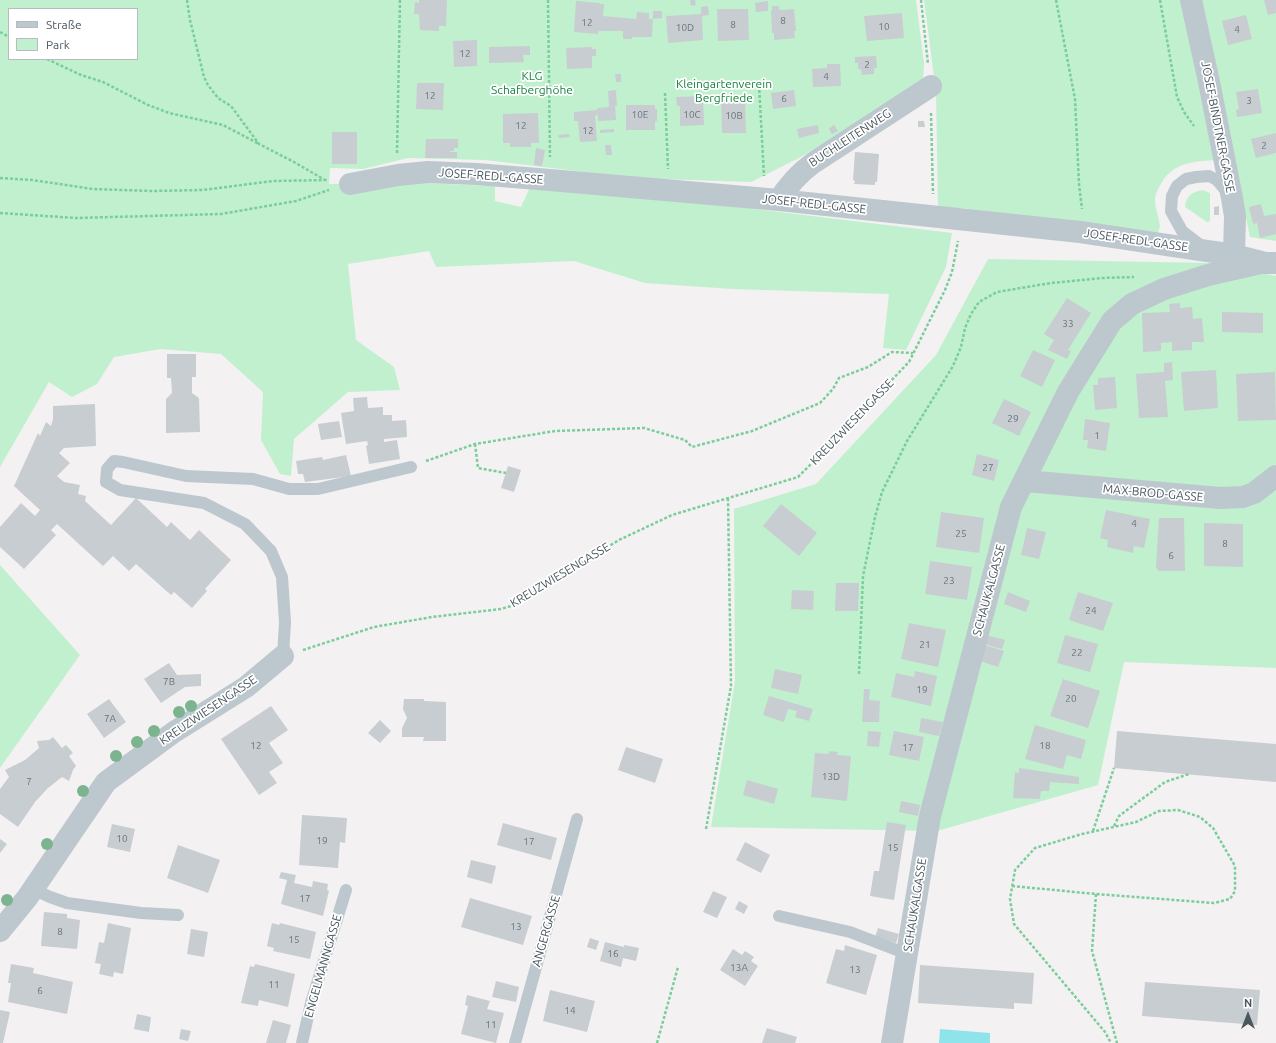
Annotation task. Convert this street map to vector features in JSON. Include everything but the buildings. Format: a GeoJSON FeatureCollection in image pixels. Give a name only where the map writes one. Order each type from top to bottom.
{"type":"FeatureCollection","features":[{"type":"Feature","properties":{"kind":"street","name":"JOSEF-BINDTNER-GASSE"},"geometry":{"type":"LineString","coordinates":[[1191,0],[1232,198],[1235,216],[1234,255]]}},
{"type":"Feature","properties":{"kind":"street","name":"BUCHLEITENWEG"},"geometry":{"type":"LineString","coordinates":[[779,200],[789,184],[804,169],[931,86]]}},
{"type":"Feature","properties":{"kind":"street","name":"JOSEF-REDL-GASSE"},"geometry":{"type":"LineString","coordinates":[[350,184],[398,175],[428,172],[476,174],[668,190],[779,200],[1080,232],[1234,255],[1270,263]]}},
{"type":"Feature","properties":{"kind":"street","name":"SCHAUKALGASSE"},"geometry":{"type":"LineString","coordinates":[[892,1043],[930,816],[1011,507],[1068,392],[1112,321],[1132,304],[1164,289],[1208,275],[1270,263]]}},
{"type":"Feature","properties":{"kind":"street","name":"MAX-BROD-GASSE"},"geometry":{"type":"LineString","coordinates":[[1024,481],[1220,498],[1243,497],[1254,493],[1276,476]]}},
{"type":"Feature","properties":{"kind":"street","name":"KREUZWIESENGASSE"},"geometry":{"type":"LineString","coordinates":[[0,931],[33,889],[106,782],[174,732],[246,686],[283,656]]}},
{"type":"Feature","properties":{"kind":"lane"},"geometry":{"type":"LineString","coordinates":[[1209,251],[1182,231],[1171,211],[1172,196],[1177,186],[1186,179],[1209,176],[1223,185],[1232,198]]}},
{"type":"Feature","properties":{"kind":"lane"},"geometry":{"type":"LineString","coordinates":[[283,656],[284,622],[282,577],[271,551],[245,524],[204,503],[120,490],[106,482],[107,469],[114,461],[123,462],[186,476],[253,479],[289,490],[318,489],[411,467]]}},
{"type":"Feature","properties":{"kind":"lane","name":"ANGERGASSE"},"geometry":{"type":"LineString","coordinates":[[515,1043],[577,819]]}},
{"type":"Feature","properties":{"kind":"lane"},"geometry":{"type":"LineString","coordinates":[[33,889],[50,898],[67,903],[141,913],[178,915]]}},
{"type":"Feature","properties":{"kind":"lane","name":"ENGELMANNGASSE"},"geometry":{"type":"LineString","coordinates":[[302,1043],[311,1003],[346,890]]}},
{"type":"Feature","properties":{"kind":"lane"},"geometry":{"type":"LineString","coordinates":[[779,916],[850,932],[907,954]]}},
{"type":"Feature","properties":{"kind":"path"},"geometry":{"type":"LineString","coordinates":[[187,0],[190,20],[204,77],[208,85],[218,98],[230,106],[259,144]]}},
{"type":"Feature","properties":{"kind":"path"},"geometry":{"type":"LineString","coordinates":[[398,175],[400,0]]}},
{"type":"Feature","properties":{"kind":"path"},"geometry":{"type":"LineString","coordinates":[[548,0],[550,180]]}},
{"type":"Feature","properties":{"kind":"path"},"geometry":{"type":"LineString","coordinates":[[921,0],[931,86],[934,216]]}},
{"type":"Feature","properties":{"kind":"path"},"geometry":{"type":"LineString","coordinates":[[1056,0],[1075,99],[1079,184],[1082,212],[1080,232]]}},
{"type":"Feature","properties":{"kind":"path"},"geometry":{"type":"LineString","coordinates":[[1160,0],[1177,97],[1184,112],[1197,130]]}},
{"type":"Feature","properties":{"kind":"path"},"geometry":{"type":"LineString","coordinates":[[0,178],[32,180],[93,189],[152,191],[203,190],[273,181],[326,180],[223,125],[169,113],[148,105],[103,82],[81,75],[49,60]]}},
{"type":"Feature","properties":{"kind":"path"},"geometry":{"type":"LineString","coordinates":[[760,85],[763,173],[765,180],[779,200]]}},
{"type":"Feature","properties":{"kind":"path"},"geometry":{"type":"LineString","coordinates":[[665,93],[668,190]]}},
{"type":"Feature","properties":{"kind":"path"},"geometry":{"type":"LineString","coordinates":[[0,213],[76,218],[221,214],[296,201],[350,184]]}},
{"type":"Feature","properties":{"kind":"path","name":"KREUZWIESENGASSE"},"geometry":{"type":"LineString","coordinates":[[283,656],[374,628],[432,617],[501,609],[511,606],[619,540],[672,515],[798,477],[909,362],[945,290],[952,272],[963,220]]}},
{"type":"Feature","properties":{"kind":"path"},"geometry":{"type":"LineString","coordinates":[[859,674],[863,576],[875,517],[882,492],[907,441],[953,366],[961,347],[965,328],[971,314],[979,302],[997,292],[1051,283],[1102,278],[1140,277]]}},
{"type":"Feature","properties":{"kind":"path"},"geometry":{"type":"LineString","coordinates":[[411,467],[475,444],[555,431],[644,428],[684,440],[692,447],[752,431],[820,403],[833,389],[839,378],[868,367],[892,352],[913,353]]}},
{"type":"Feature","properties":{"kind":"path"},"geometry":{"type":"LineString","coordinates":[[475,444],[478,468],[506,473]]}},
{"type":"Feature","properties":{"kind":"path"},"geometry":{"type":"LineString","coordinates":[[706,829],[731,686],[728,498]]}},
{"type":"Feature","properties":{"kind":"path"},"geometry":{"type":"LineString","coordinates":[[1093,832],[1114,768]]}},
{"type":"Feature","properties":{"kind":"path"},"geometry":{"type":"LineString","coordinates":[[1114,827],[1119,816],[1165,782],[1189,774]]}},
{"type":"Feature","properties":{"kind":"path"},"geometry":{"type":"LineString","coordinates":[[1012,886],[1214,903],[1230,899],[1235,892],[1235,866],[1213,828],[1200,817],[1178,810],[1159,812],[1136,822],[1034,848],[1015,870],[1012,886],[1010,899],[1014,924],[1106,1032],[1111,1043]]}},
{"type":"Feature","properties":{"kind":"path"},"geometry":{"type":"LineString","coordinates":[[1096,894],[1092,951],[1117,1043]]}},
{"type":"Feature","properties":{"kind":"path"},"geometry":{"type":"LineString","coordinates":[[657,1043],[678,967]]}},
{"type":"Feature","properties":{"kind":"green space"},"geometry":{"type":"Polygon","coordinates":[[[0,0],[916,0],[924,63],[923,84],[799,158],[751,182],[658,179],[485,160],[408,158],[363,169],[330,168],[329,184],[398,182],[495,186],[495,201],[521,207],[531,185],[574,187],[952,233],[946,267],[906,350],[883,348],[889,294],[732,289],[645,283],[574,261],[436,267],[429,251],[348,264],[356,340],[394,367],[400,390],[348,392],[294,439],[291,476],[280,474],[261,440],[263,392],[221,354],[161,349],[114,357],[97,384],[72,397],[49,382],[0,467],[0,0]]]}},
{"type":"Feature","properties":{"kind":"green space"},"geometry":{"type":"Polygon","coordinates":[[[924,0],[1183,0],[1217,160],[1186,164],[1173,170],[1167,175],[1156,194],[1155,199],[1160,226],[1158,233],[1146,233],[962,208],[952,212],[938,210],[936,92],[924,0]]]}},
{"type":"Feature","properties":{"kind":"green space"},"geometry":{"type":"Polygon","coordinates":[[[1201,0],[1276,0],[1276,241],[1250,237],[1201,0]]]}},
{"type":"Feature","properties":{"kind":"green space"},"geometry":{"type":"Polygon","coordinates":[[[1203,190],[1210,193],[1210,221],[1207,222],[1185,207],[1188,197],[1203,190]]]}},
{"type":"Feature","properties":{"kind":"green space"},"geometry":{"type":"Polygon","coordinates":[[[988,259],[1213,263],[1276,276],[1276,668],[1124,662],[1098,785],[937,831],[711,827],[735,681],[734,509],[816,484],[936,355],[988,259]]]}},
{"type":"Feature","properties":{"kind":"green space"},"geometry":{"type":"Polygon","coordinates":[[[0,565],[80,655],[0,768],[0,565]]]}},
{"type":"Feature","properties":{"kind":"water"},"geometry":{"type":"Polygon","coordinates":[[[940,1029],[990,1033],[990,1043],[939,1043],[940,1029]]]}},
{"type":"Feature","properties":{"kind":"park label","name":"KLG Schafberghöhe"},"geometry":{"type":"Point","coordinates":[532,83]}},
{"type":"Feature","properties":{"kind":"park label","name":"Kleingartenverein Bergfriede"},"geometry":{"type":"Point","coordinates":[724,91]}}]}
